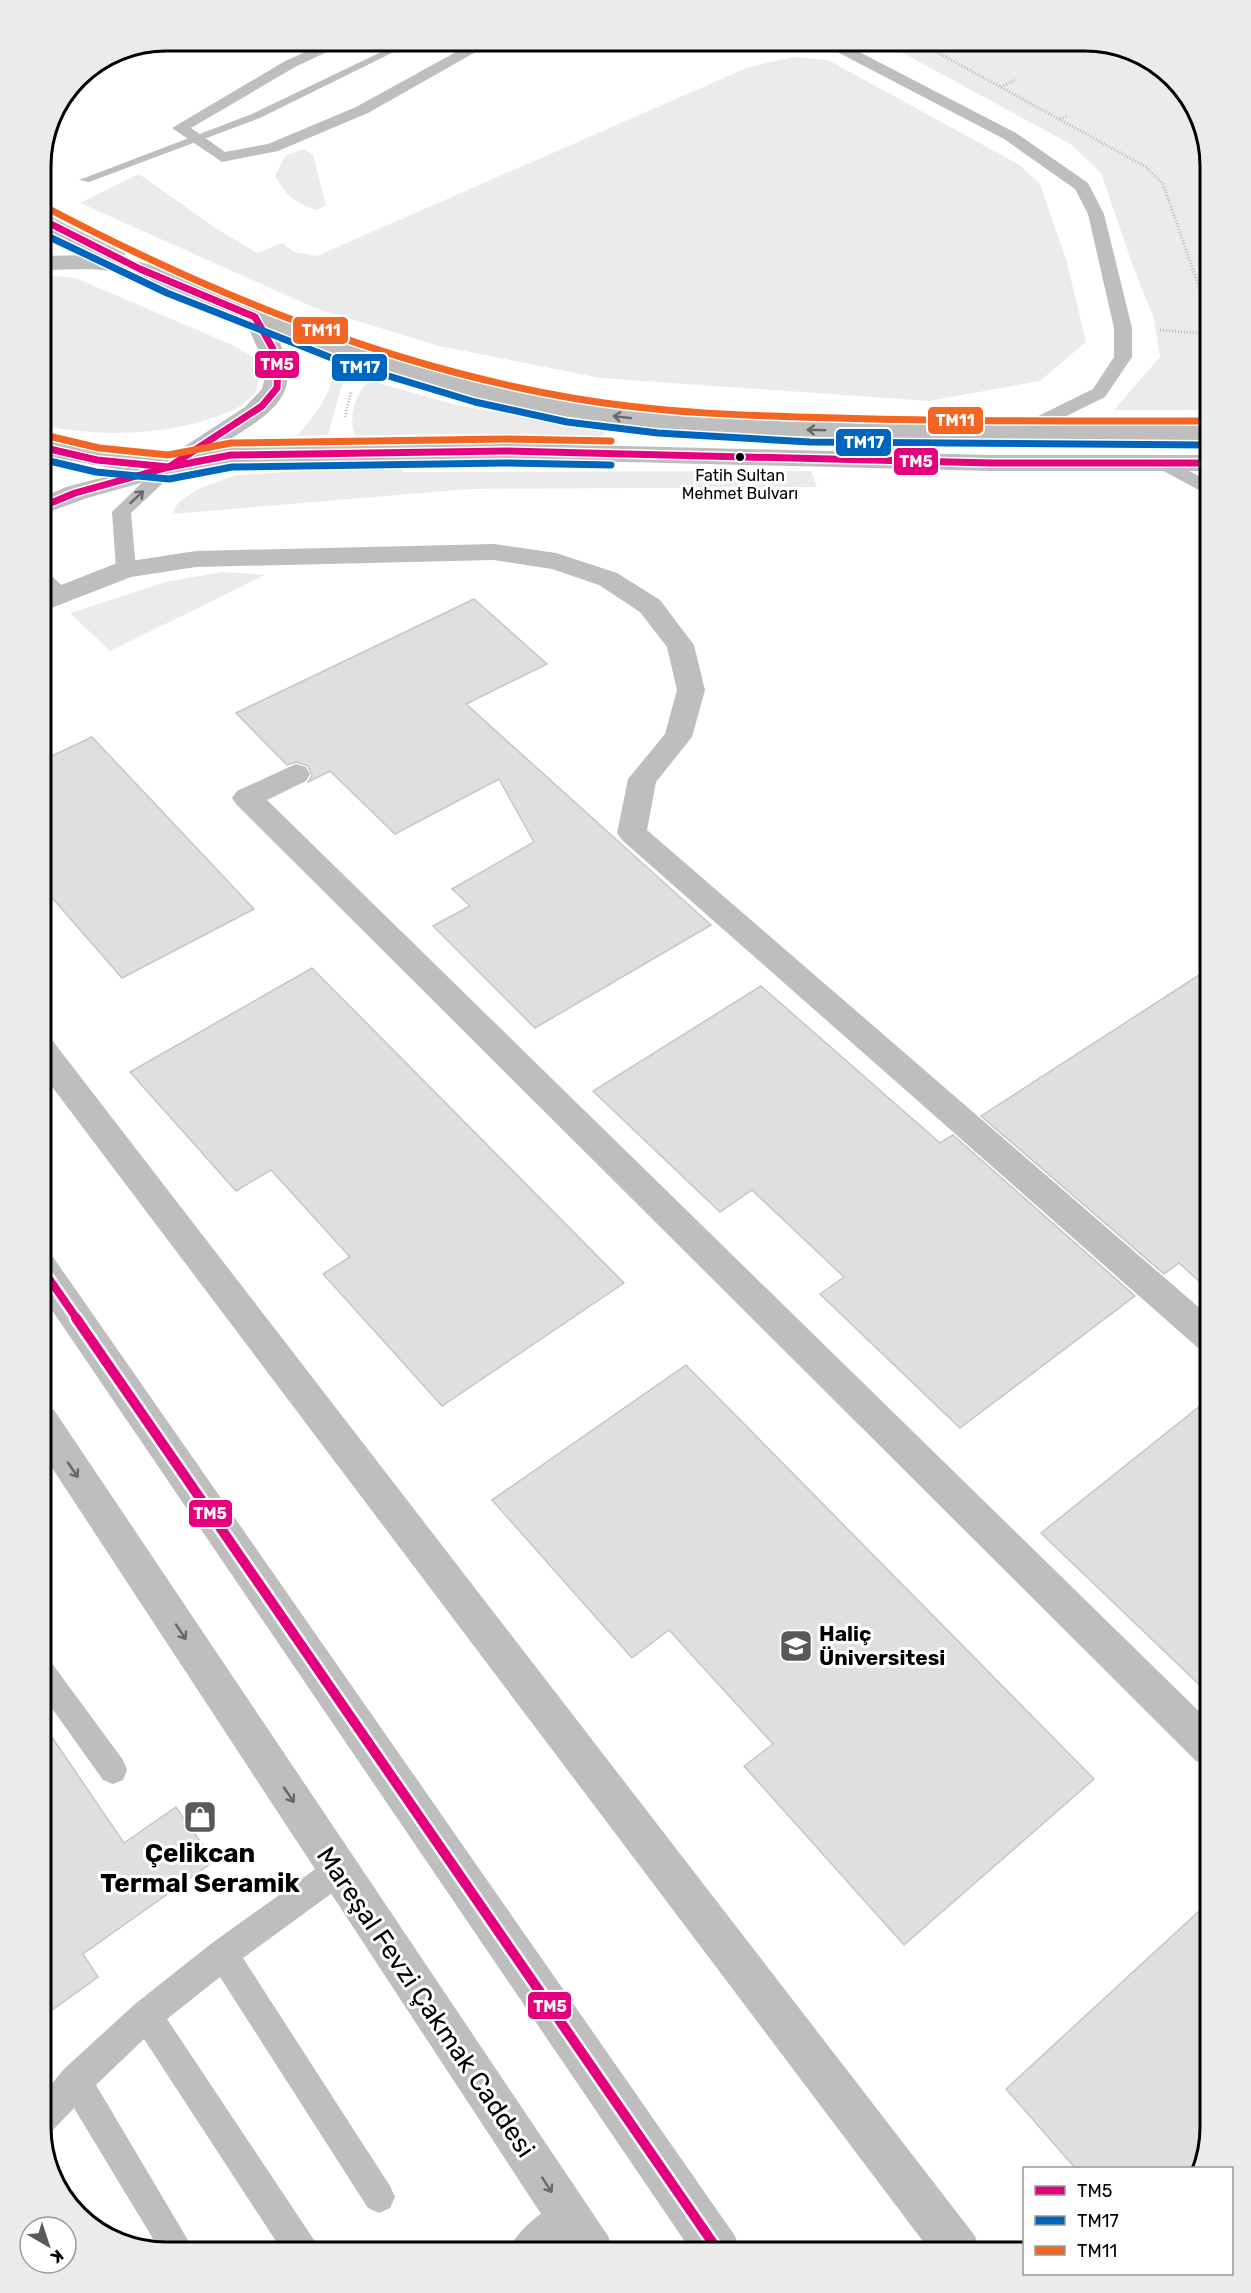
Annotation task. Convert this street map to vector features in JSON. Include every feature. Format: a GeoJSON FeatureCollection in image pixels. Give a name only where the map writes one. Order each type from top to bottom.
{"type":"FeatureCollection","features":[{"type":"Feature","properties":{"kind":"main road"},"geometry":{"type":"LineString","coordinates":[[51,225],[140,269],[255,317],[362,357],[457,386],[568,410],[674,423],[767,428],[1018,434],[1200,434]]}},
{"type":"Feature","properties":{"kind":"main road"},"geometry":{"type":"LineString","coordinates":[[51,262],[65,261],[140,269]]}},
{"type":"Feature","properties":{"kind":"main road"},"geometry":{"type":"LineString","coordinates":[[51,449],[97,460],[169,467],[245,419],[262,406],[277,388],[278,368],[273,349],[255,317]]}},
{"type":"Feature","properties":{"kind":"main road"},"geometry":{"type":"LineString","coordinates":[[51,503],[75,493],[169,467],[231,455],[506,451],[991,463],[1200,463]]}},
{"type":"Feature","properties":{"kind":"main road"},"geometry":{"type":"LineString","coordinates":[[51,590],[126,569],[207,559],[494,552],[556,561],[608,579],[650,606],[680,645],[691,690],[678,737],[642,779],[632,833],[1200,1329]]}},
{"type":"Feature","properties":{"kind":"main road"},"geometry":{"type":"LineString","coordinates":[[296,774],[247,798],[1200,1738]]}},
{"type":"Feature","properties":{"kind":"main road"},"geometry":{"type":"LineString","coordinates":[[51,1061],[951,2242]]}},
{"type":"Feature","properties":{"kind":"main road"},"geometry":{"type":"LineString","coordinates":[[51,1282],[712,2242]]}},
{"type":"Feature","properties":{"kind":"main road","name":"Mareşal Fevzi Çakmak Caddesi"},"geometry":{"type":"LineString","coordinates":[[51,1444],[339,1870],[585,2242]]}},
{"type":"Feature","properties":{"kind":"lane"},"geometry":{"type":"LineString","coordinates":[[318,51],[290,64],[180,128],[222,157],[272,148],[362,110],[469,51]]}},
{"type":"Feature","properties":{"kind":"lane"},"geometry":{"type":"LineString","coordinates":[[846,51],[1010,136],[1082,186],[1096,214],[1123,328],[1123,357],[1099,393],[1018,434]]}},
{"type":"Feature","properties":{"kind":"lane"},"geometry":{"type":"LineString","coordinates":[[1163,463],[1200,484]]}},
{"type":"Feature","properties":{"kind":"lane"},"geometry":{"type":"LineString","coordinates":[[126,569],[121,512],[169,467]]}},
{"type":"Feature","properties":{"kind":"lane"},"geometry":{"type":"LineString","coordinates":[[51,1686],[113,1770]]}},
{"type":"Feature","properties":{"kind":"lane"},"geometry":{"type":"LineString","coordinates":[[51,2107],[75,2080],[146,2015],[223,1954],[339,1870]]}},
{"type":"Feature","properties":{"kind":"lane"},"geometry":{"type":"LineString","coordinates":[[223,1954],[379,2197]]}},
{"type":"Feature","properties":{"kind":"lane"},"geometry":{"type":"LineString","coordinates":[[146,2015],[295,2242]]}},
{"type":"Feature","properties":{"kind":"lane"},"geometry":{"type":"LineString","coordinates":[[75,2080],[173,2242]]}},
{"type":"Feature","properties":{"kind":"lane"},"geometry":{"type":"LineString","coordinates":[[536,2242],[567,2215]]}},
{"type":"Feature","properties":{"kind":"path"},"geometry":{"type":"LineString","coordinates":[[1001,87],[1015,80]]}},
{"type":"Feature","properties":{"kind":"path"},"geometry":{"type":"LineString","coordinates":[[1060,120],[1068,116]]}},
{"type":"Feature","properties":{"kind":"path"},"geometry":{"type":"LineString","coordinates":[[1123,328],[1200,333]]}},
{"type":"Feature","properties":{"kind":"path"},"geometry":{"type":"LineString","coordinates":[[344,418],[353,385]]}},
{"type":"Feature","properties":{"kind":"shaded area"},"geometry":{"type":"Polygon","coordinates":[[[899,51],[1093,51],[1108,53],[1149,70],[1176,96],[1191,122],[1199,151],[1200,410],[1114,410],[1160,357],[1154,318],[1134,269],[1101,173],[1072,145],[899,51]]]}},
{"type":"Feature","properties":{"kind":"shaded area"},"geometry":{"type":"Polygon","coordinates":[[[794,57],[828,60],[1020,165],[1040,184],[1066,259],[1086,342],[1040,381],[929,401],[601,378],[439,346],[315,308],[80,203],[139,174],[214,227],[257,253],[282,243],[294,252],[317,256],[749,67],[794,57]]]}},
{"type":"Feature","properties":{"kind":"shaded area"},"geometry":{"type":"Polygon","coordinates":[[[304,149],[313,155],[326,205],[316,210],[291,198],[275,176],[285,156],[304,149]]]}},
{"type":"Feature","properties":{"kind":"shaded area"},"geometry":{"type":"Polygon","coordinates":[[[51,276],[78,279],[230,344],[253,357],[261,369],[256,392],[241,406],[231,411],[186,426],[112,433],[51,427],[51,276]]]}},
{"type":"Feature","properties":{"kind":"shaded area"},"geometry":{"type":"Polygon","coordinates":[[[339,372],[344,377],[328,435],[297,436],[320,407],[335,373],[339,372]]]}},
{"type":"Feature","properties":{"kind":"shaded area"},"geometry":{"type":"Polygon","coordinates":[[[370,381],[457,405],[605,433],[602,436],[435,434],[355,436],[352,422],[354,406],[360,391],[370,381]]]}},
{"type":"Feature","properties":{"kind":"shaded area"},"geometry":{"type":"Polygon","coordinates":[[[401,465],[403,472],[811,471],[817,487],[468,489],[172,514],[178,503],[196,490],[236,475],[401,465]]]}},
{"type":"Feature","properties":{"kind":"shaded area"},"geometry":{"type":"Polygon","coordinates":[[[222,572],[265,575],[110,651],[70,613],[166,582],[222,572]]]}},
{"type":"Feature","properties":{"kind":"building"},"geometry":{"type":"Polygon","coordinates":[[[474,599],[547,664],[466,704],[711,925],[535,1028],[433,926],[470,906],[452,889],[534,842],[499,779],[395,834],[330,771],[308,782],[312,775],[308,766],[297,762],[287,765],[236,713],[474,599]]]}},
{"type":"Feature","properties":{"kind":"building"},"geometry":{"type":"Polygon","coordinates":[[[92,737],[254,909],[122,978],[51,896],[51,756],[92,737]]]}},
{"type":"Feature","properties":{"kind":"building"},"geometry":{"type":"Polygon","coordinates":[[[312,968],[624,1283],[442,1406],[323,1274],[350,1257],[271,1170],[236,1191],[130,1072],[312,968]]]}},
{"type":"Feature","properties":{"kind":"building"},"geometry":{"type":"Polygon","coordinates":[[[1200,974],[1200,1282],[1179,1263],[1164,1274],[981,1116],[1200,974]]]}},
{"type":"Feature","properties":{"kind":"building"},"geometry":{"type":"Polygon","coordinates":[[[761,986],[940,1143],[953,1135],[1135,1296],[960,1428],[820,1294],[844,1277],[752,1190],[720,1212],[593,1091],[761,986]]]}},
{"type":"Feature","properties":{"kind":"building"},"geometry":{"type":"Polygon","coordinates":[[[686,1365],[1094,1779],[904,1945],[744,1766],[773,1744],[669,1630],[632,1658],[492,1500],[686,1365]]]}},
{"type":"Feature","properties":{"kind":"building"},"geometry":{"type":"Polygon","coordinates":[[[1200,1406],[1200,1685],[1041,1533],[1200,1406]]]}},
{"type":"Feature","properties":{"kind":"building"},"geometry":{"type":"Polygon","coordinates":[[[51,1736],[124,1843],[176,1807],[214,1861],[83,1954],[98,1977],[51,2011],[51,1736]]]}},
{"type":"Feature","properties":{"kind":"building"},"geometry":{"type":"Polygon","coordinates":[[[1200,1910],[1200,2127],[1193,2167],[1074,2167],[1006,2089],[1200,1910]]]}},
{"type":"Feature","properties":{"kind":"waterway"},"geometry":{"type":"LineString","coordinates":[[85,180],[256,116],[390,51]]}},
{"type":"Feature","properties":{"kind":"transit line","name":"TM11"},"geometry":{"type":"LineString","coordinates":[[51,210],[170,269],[302,324],[370,348],[438,368],[572,398],[666,410],[792,417],[969,421],[1200,421]]}},
{"type":"Feature","properties":{"kind":"transit line","name":"TM5"},"geometry":{"type":"LineString","coordinates":[[51,224],[140,269],[255,317],[273,349],[278,368],[277,388],[262,406],[169,467],[97,460],[51,449]]}},
{"type":"Feature","properties":{"kind":"transit line","name":"TM17"},"geometry":{"type":"LineString","coordinates":[[51,238],[167,293],[342,362],[475,402],[567,422],[658,433],[810,442],[1200,445]]}},
{"type":"Feature","properties":{"kind":"transit line","name":"TM11"},"geometry":{"type":"LineString","coordinates":[[51,437],[99,448],[168,455],[231,443],[505,439],[611,441]]}},
{"type":"Feature","properties":{"kind":"transit line","name":"TM5"},"geometry":{"type":"LineString","coordinates":[[51,503],[75,493],[169,467],[231,455],[505,451],[991,463],[1200,463]]}},
{"type":"Feature","properties":{"kind":"transit line","name":"TM17"},"geometry":{"type":"LineString","coordinates":[[51,461],[96,472],[169,479],[232,467],[505,463],[611,465]]}},
{"type":"Feature","properties":{"kind":"transit line","name":"TM5"},"geometry":{"type":"LineString","coordinates":[[51,1282],[712,2242]]}},
{"type":"Feature","properties":{"kind":"place","name":"Fatih Sultan Mehmet Bulvarı"},"geometry":{"type":"Point","coordinates":[740,457]}},
{"type":"Feature","properties":{"kind":"place","name":"Haliç Üniversitesi"},"geometry":{"type":"Point","coordinates":[796,1646]}},
{"type":"Feature","properties":{"kind":"place","name":"Çelikcan Termal Seramik"},"geometry":{"type":"Point","coordinates":[200,1817]}}]}
